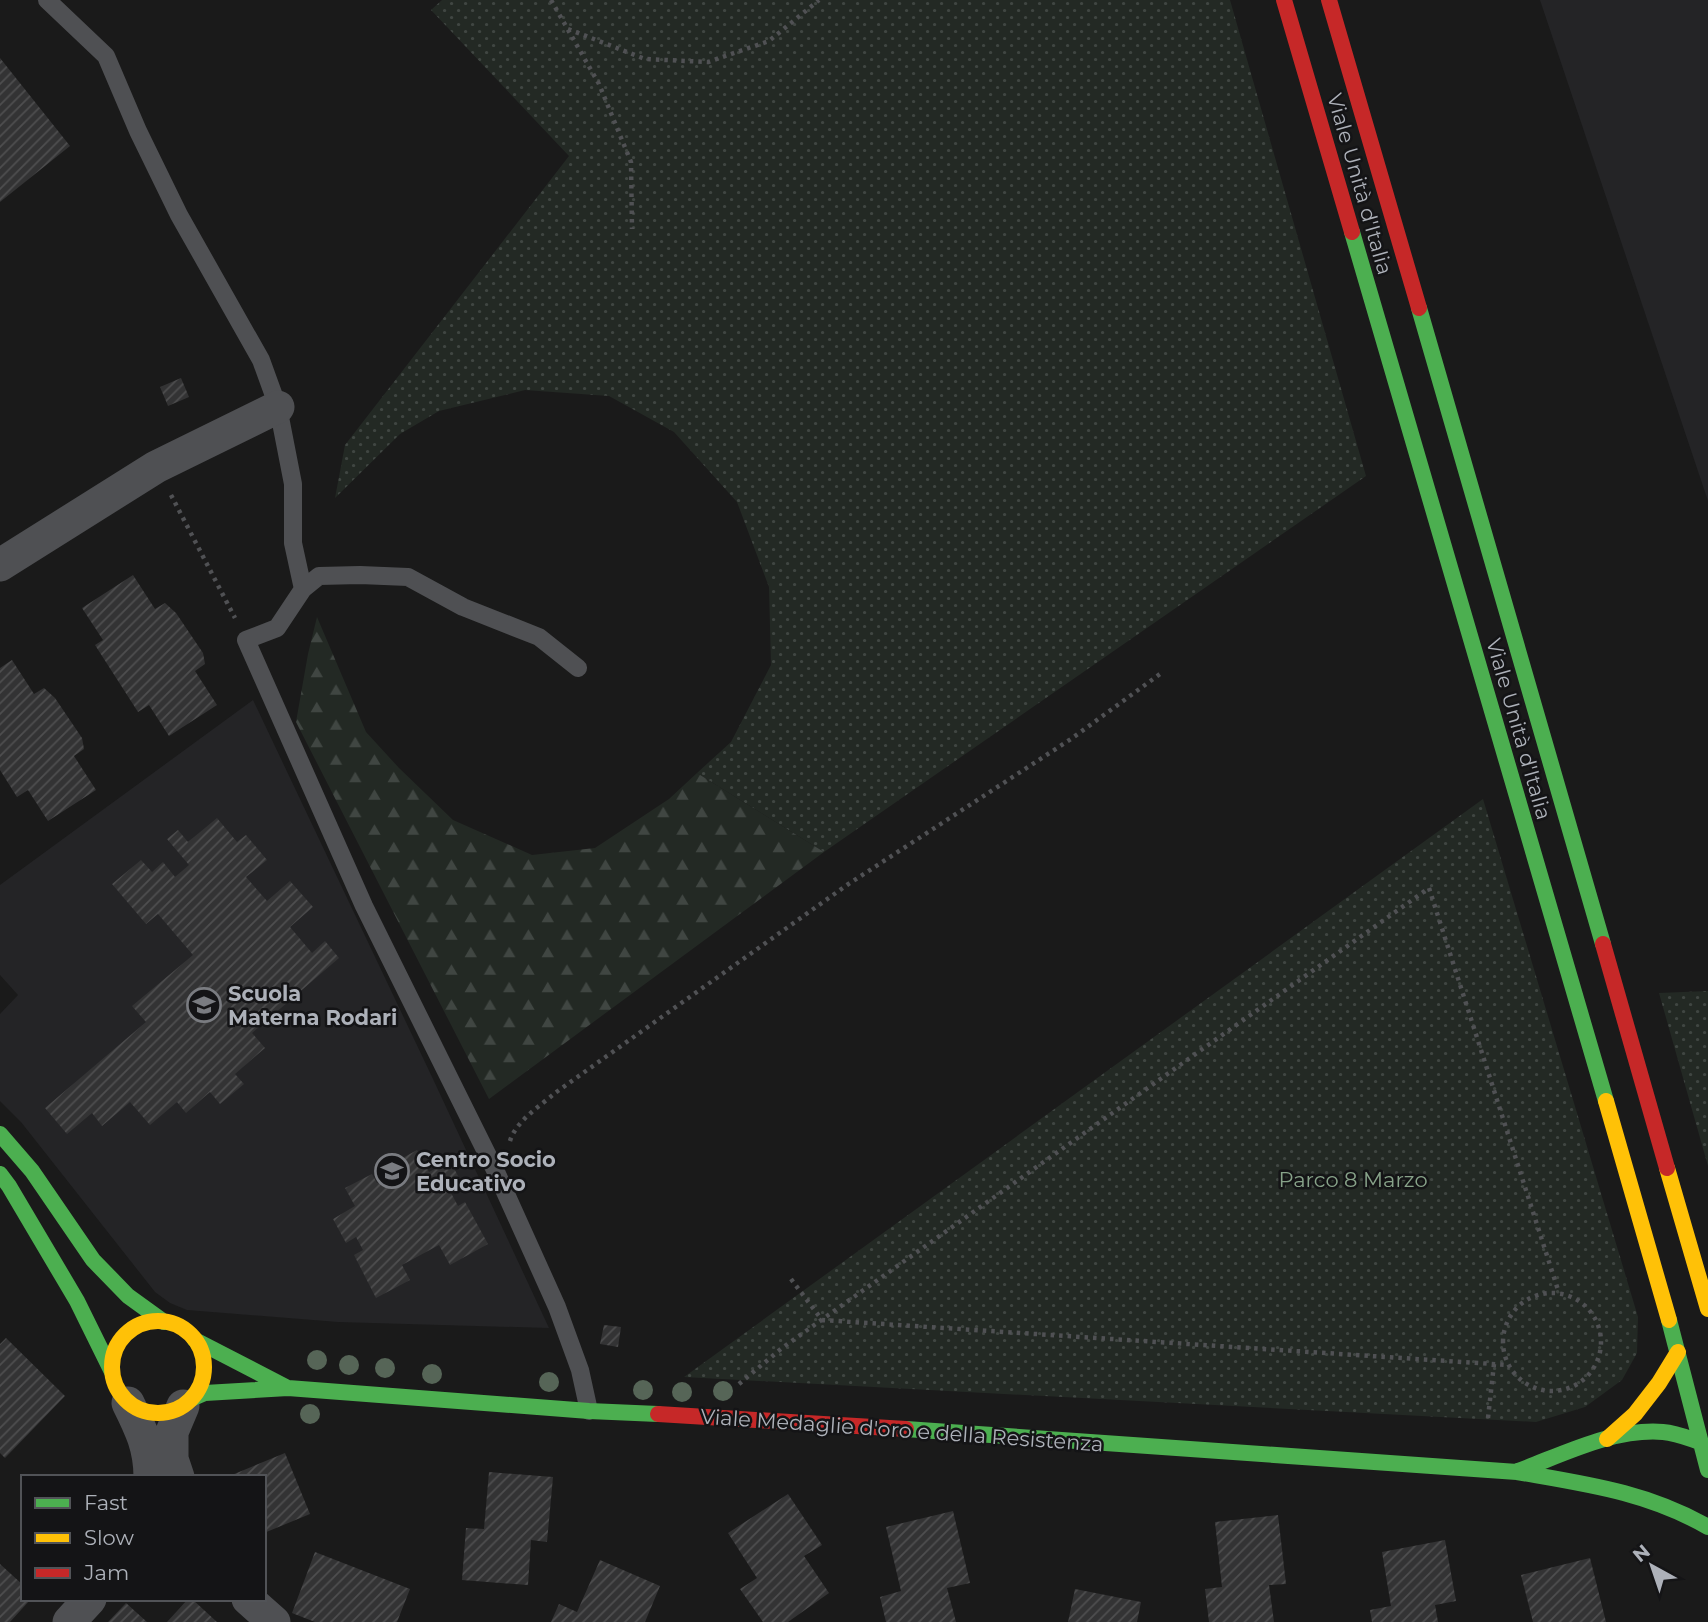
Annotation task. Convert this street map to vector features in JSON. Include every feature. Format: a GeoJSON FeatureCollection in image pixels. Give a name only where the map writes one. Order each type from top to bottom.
{"type":"FeatureCollection","features":[{"type":"Feature","properties":{"kind":"main road","name":"Viale Unità d'Italia"},"geometry":{"type":"LineString","coordinates":[[1284,0],[1644,1232],[1705,1454]]}},
{"type":"Feature","properties":{"kind":"main road","name":"Viale Unità d'Italia"},"geometry":{"type":"LineString","coordinates":[[1329,0],[1708,1309]]}},
{"type":"Feature","properties":{"kind":"main road"},"geometry":{"type":"LineString","coordinates":[[0,1134],[32,1171],[93,1260],[128,1296],[164,1322]]}},
{"type":"Feature","properties":{"kind":"main road"},"geometry":{"type":"LineString","coordinates":[[0,1174],[67,1284],[112,1372]]}},
{"type":"Feature","properties":{"kind":"main road"},"geometry":{"type":"LineString","coordinates":[[164,1322],[176,1325],[195,1340],[204,1366],[197,1392],[187,1403],[170,1412],[155,1413],[128,1403],[120,1394],[114,1384],[112,1358],[117,1345],[126,1334],[138,1326],[164,1322]]}},
{"type":"Feature","properties":{"kind":"main road","name":"Viale Medaglie d'oro e della Resistenza"},"geometry":{"type":"LineString","coordinates":[[195,1340],[288,1388]]}},
{"type":"Feature","properties":{"kind":"main road"},"geometry":{"type":"LineString","coordinates":[[1607,1439],[1635,1414],[1678,1352]]}},
{"type":"Feature","properties":{"kind":"main road","name":"Viale Medaglie d'oro e della Resistenza"},"geometry":{"type":"LineString","coordinates":[[187,1403],[205,1393],[288,1388],[589,1411],[788,1421],[1517,1472],[1648,1499],[1678,1510],[1708,1527]]}},
{"type":"Feature","properties":{"kind":"main road"},"geometry":{"type":"LineString","coordinates":[[1517,1472],[1607,1439],[1650,1431],[1675,1434],[1705,1454]]}},
{"type":"Feature","properties":{"kind":"street"},"geometry":{"type":"LineString","coordinates":[[0,565],[156,467],[278,407]]}},
{"type":"Feature","properties":{"kind":"street"},"geometry":{"type":"LineString","coordinates":[[128,1403],[148,1450],[150,1475]]}},
{"type":"Feature","properties":{"kind":"street"},"geometry":{"type":"LineString","coordinates":[[177,1475],[172,1459],[172,1432],[187,1403]]}},
{"type":"Feature","properties":{"kind":"street"},"geometry":{"type":"LineString","coordinates":[[69,1622],[88,1601]]}},
{"type":"Feature","properties":{"kind":"street"},"geometry":{"type":"LineString","coordinates":[[250,1601],[274,1622]]}},
{"type":"Feature","properties":{"kind":"lane"},"geometry":{"type":"LineString","coordinates":[[47,0],[106,56],[138,131],[179,215],[261,359],[278,407],[293,484],[293,543],[303,589]]}},
{"type":"Feature","properties":{"kind":"lane"},"geometry":{"type":"LineString","coordinates":[[578,668],[539,637],[463,607],[408,577],[318,576],[303,589],[277,628],[246,640],[364,906],[497,1174],[558,1307],[580,1370],[589,1411]]}},
{"type":"Feature","properties":{"kind":"path"},"geometry":{"type":"LineString","coordinates":[[551,0],[599,84],[631,162],[632,229]]}},
{"type":"Feature","properties":{"kind":"path"},"geometry":{"type":"LineString","coordinates":[[568,29],[645,59],[708,62],[769,41],[819,0]]}},
{"type":"Feature","properties":{"kind":"path"},"geometry":{"type":"LineString","coordinates":[[156,467],[246,640]]}},
{"type":"Feature","properties":{"kind":"path"},"geometry":{"type":"LineString","coordinates":[[497,1174],[507,1157],[511,1136],[527,1116],[555,1093],[848,885],[1071,739],[1160,674]]}},
{"type":"Feature","properties":{"kind":"path"},"geometry":{"type":"LineString","coordinates":[[701,1416],[782,1348],[1429,888],[1559,1293]]}},
{"type":"Feature","properties":{"kind":"path"},"geometry":{"type":"LineString","coordinates":[[791,1279],[822,1320],[1508,1365]]}},
{"type":"Feature","properties":{"kind":"path"},"geometry":{"type":"LineString","coordinates":[[1544,1293],[1559,1293],[1576,1298],[1589,1308],[1598,1322],[1602,1339],[1600,1357],[1592,1372],[1580,1384],[1564,1391],[1547,1392],[1530,1387],[1518,1378],[1508,1365],[1503,1351],[1507,1320],[1517,1307],[1529,1298],[1544,1293]]}},
{"type":"Feature","properties":{"kind":"path"},"geometry":{"type":"LineString","coordinates":[[1488,1418],[1494,1364]]}},
{"type":"Feature","properties":{"kind":"shaded area"},"geometry":{"type":"Polygon","coordinates":[[[1540,0],[1708,0],[1708,501],[1540,0]]]}},
{"type":"Feature","properties":{"kind":"shaded area","name":"Scuola Materna Rodari"},"geometry":{"type":"Polygon","coordinates":[[[253,700],[549,1328],[338,1322],[187,1310],[170,1303],[155,1292],[21,1122],[0,1101],[0,1014],[18,995],[0,975],[0,885],[253,700]]]}},
{"type":"Feature","properties":{"kind":"green space"},"geometry":{"type":"Polygon","coordinates":[[[442,0],[1230,0],[1366,476],[824,852],[697,773],[731,742],[771,665],[769,587],[737,502],[674,432],[609,396],[525,390],[439,411],[400,434],[335,498],[345,445],[569,156],[431,10],[442,0]]]}},
{"type":"Feature","properties":{"kind":"green space"},"geometry":{"type":"Polygon","coordinates":[[[317,617],[366,732],[453,820],[532,855],[595,848],[669,799],[697,773],[824,852],[489,1099],[296,722],[317,617]]]}},
{"type":"Feature","properties":{"kind":"green space","name":"Parco 8 Marzo"},"geometry":{"type":"Polygon","coordinates":[[[1483,799],[1638,1317],[1637,1353],[1622,1380],[1585,1407],[1536,1422],[684,1377],[1483,799]]]}},
{"type":"Feature","properties":{"kind":"green space"},"geometry":{"type":"Polygon","coordinates":[[[1708,991],[1708,1166],[1659,993],[1708,991]]]}},
{"type":"Feature","properties":{"kind":"building"},"geometry":{"type":"Polygon","coordinates":[[[0,58],[70,146],[0,202],[0,58]]]}},
{"type":"Feature","properties":{"kind":"building"},"geometry":{"type":"Polygon","coordinates":[[[181,378],[189,397],[168,406],[160,387],[181,378]]]}},
{"type":"Feature","properties":{"kind":"building"},"geometry":{"type":"Polygon","coordinates":[[[133,575],[155,609],[165,603],[176,613],[203,653],[205,664],[195,671],[217,705],[169,736],[149,705],[138,712],[95,645],[103,640],[82,608],[133,575]]]}},
{"type":"Feature","properties":{"kind":"building"},"geometry":{"type":"Polygon","coordinates":[[[12,660],[34,694],[44,688],[55,698],[82,738],[84,749],[74,756],[96,790],[48,821],[28,790],[17,797],[0,770],[0,668],[12,660]]]}},
{"type":"Feature","properties":{"kind":"building"},"geometry":{"type":"Polygon","coordinates":[[[217,818],[237,842],[246,835],[267,860],[246,877],[267,901],[290,881],[313,907],[290,927],[312,953],[325,941],[339,958],[252,1033],[265,1048],[235,1074],[244,1084],[220,1104],[210,1092],[186,1113],[177,1102],[150,1125],[130,1102],[102,1126],[92,1113],[67,1134],[45,1108],[146,1022],[132,1006],[193,955],[158,914],[146,924],[112,884],[141,860],[152,872],[163,862],[175,877],[189,865],[167,839],[178,830],[188,842],[217,818]]]}},
{"type":"Feature","properties":{"kind":"building"},"geometry":{"type":"Polygon","coordinates":[[[417,1150],[429,1172],[450,1161],[464,1187],[451,1193],[458,1206],[465,1202],[488,1244],[450,1265],[439,1245],[402,1265],[410,1280],[376,1298],[354,1255],[363,1250],[356,1237],[346,1243],[333,1219],[355,1206],[345,1188],[372,1174],[377,1183],[395,1173],[390,1165],[417,1150]]]}},
{"type":"Feature","properties":{"kind":"building"},"geometry":{"type":"Polygon","coordinates":[[[604,1325],[621,1327],[618,1347],[600,1344],[604,1325]]]}},
{"type":"Feature","properties":{"kind":"building"},"geometry":{"type":"Polygon","coordinates":[[[6,1338],[65,1396],[5,1458],[0,1453],[0,1344],[6,1338]]]}},
{"type":"Feature","properties":{"kind":"building"},"geometry":{"type":"Polygon","coordinates":[[[285,1453],[310,1514],[266,1532],[266,1475],[232,1475],[285,1453]]]}},
{"type":"Feature","properties":{"kind":"building"},"geometry":{"type":"Polygon","coordinates":[[[489,1472],[553,1477],[547,1542],[531,1540],[528,1585],[462,1580],[466,1528],[484,1529],[489,1472]]]}},
{"type":"Feature","properties":{"kind":"building"},"geometry":{"type":"Polygon","coordinates":[[[788,1494],[822,1545],[804,1556],[829,1593],[788,1622],[763,1622],[740,1589],[757,1578],[728,1533],[788,1494]]]}},
{"type":"Feature","properties":{"kind":"building"},"geometry":{"type":"Polygon","coordinates":[[[953,1511],[970,1583],[947,1588],[956,1622],[886,1622],[880,1597],[901,1591],[886,1527],[953,1511]]]}},
{"type":"Feature","properties":{"kind":"building"},"geometry":{"type":"Polygon","coordinates":[[[1278,1515],[1286,1584],[1269,1585],[1274,1622],[1209,1622],[1205,1589],[1222,1587],[1215,1522],[1278,1515]]]}},
{"type":"Feature","properties":{"kind":"building"},"geometry":{"type":"Polygon","coordinates":[[[1445,1540],[1456,1601],[1435,1605],[1438,1622],[1372,1622],[1370,1610],[1391,1606],[1382,1552],[1445,1540]]]}},
{"type":"Feature","properties":{"kind":"building"},"geometry":{"type":"Polygon","coordinates":[[[315,1552],[410,1589],[397,1622],[315,1622],[292,1613],[315,1552]]]}},
{"type":"Feature","properties":{"kind":"building"},"geometry":{"type":"Polygon","coordinates":[[[1590,1558],[1606,1622],[1533,1622],[1521,1575],[1590,1558]]]}},
{"type":"Feature","properties":{"kind":"building"},"geometry":{"type":"Polygon","coordinates":[[[600,1560],[660,1586],[645,1622],[551,1622],[559,1604],[577,1612],[600,1560]]]}},
{"type":"Feature","properties":{"kind":"building"},"geometry":{"type":"Polygon","coordinates":[[[0,1564],[21,1583],[21,1601],[29,1601],[10,1622],[0,1622],[0,1564]]]}},
{"type":"Feature","properties":{"kind":"building"},"geometry":{"type":"Polygon","coordinates":[[[1075,1589],[1141,1602],[1137,1622],[1068,1622],[1075,1589]]]}},
{"type":"Feature","properties":{"kind":"building"},"geometry":{"type":"Polygon","coordinates":[[[186,1601],[194,1601],[217,1622],[167,1622],[186,1601]]]}},
{"type":"Feature","properties":{"kind":"building"},"geometry":{"type":"Polygon","coordinates":[[[126,1603],[147,1622],[108,1622],[126,1603]]]}},
{"type":"Feature","properties":{"kind":"traffic: fast"},"geometry":{"type":"LineString","coordinates":[[1352,232],[1606,1101]]}},
{"type":"Feature","properties":{"kind":"traffic: fast"},"geometry":{"type":"LineString","coordinates":[[1419,308],[1603,944]]}},
{"type":"Feature","properties":{"kind":"traffic: fast"},"geometry":{"type":"LineString","coordinates":[[0,1134],[32,1171],[93,1260],[128,1296],[164,1322]]}},
{"type":"Feature","properties":{"kind":"traffic: fast"},"geometry":{"type":"LineString","coordinates":[[0,1174],[77,1301],[112,1372]]}},
{"type":"Feature","properties":{"kind":"traffic: fast"},"geometry":{"type":"LineString","coordinates":[[1669,1320],[1708,1470]]}},
{"type":"Feature","properties":{"kind":"traffic: fast"},"geometry":{"type":"LineString","coordinates":[[195,1340],[286,1387]]}},
{"type":"Feature","properties":{"kind":"traffic: fast"},"geometry":{"type":"LineString","coordinates":[[191,1399],[205,1393],[288,1388],[658,1414]]}},
{"type":"Feature","properties":{"kind":"traffic: fast"},"geometry":{"type":"LineString","coordinates":[[906,1429],[1517,1472],[1592,1485],[1639,1497],[1708,1527]]}},
{"type":"Feature","properties":{"kind":"traffic: fast"},"geometry":{"type":"LineString","coordinates":[[1518,1471],[1589,1444],[1626,1434],[1663,1432],[1700,1442]]}},
{"type":"Feature","properties":{"kind":"traffic: slow"},"geometry":{"type":"LineString","coordinates":[[1606,1101],[1669,1320]]}},
{"type":"Feature","properties":{"kind":"traffic: slow"},"geometry":{"type":"LineString","coordinates":[[1667,1168],[1708,1309]]}},
{"type":"Feature","properties":{"kind":"traffic: slow"},"geometry":{"type":"LineString","coordinates":[[158,1321],[184,1329],[196,1341],[204,1367],[196,1393],[184,1405],[158,1413],[132,1405],[120,1393],[112,1367],[120,1341],[132,1329],[158,1321]]}},
{"type":"Feature","properties":{"kind":"traffic: slow"},"geometry":{"type":"LineString","coordinates":[[1607,1439],[1635,1414],[1678,1352]]}},
{"type":"Feature","properties":{"kind":"traffic: jam"},"geometry":{"type":"LineString","coordinates":[[1284,0],[1352,232]]}},
{"type":"Feature","properties":{"kind":"traffic: jam"},"geometry":{"type":"LineString","coordinates":[[1329,0],[1419,308]]}},
{"type":"Feature","properties":{"kind":"traffic: jam"},"geometry":{"type":"LineString","coordinates":[[1603,944],[1667,1168]]}},
{"type":"Feature","properties":{"kind":"traffic: jam"},"geometry":{"type":"LineString","coordinates":[[658,1414],[906,1429]]}},
{"type":"Feature","properties":{"kind":"place","name":"Scuola Materna Rodari"},"geometry":{"type":"Point","coordinates":[204,1005]}},
{"type":"Feature","properties":{"kind":"place","name":"Centro Socio Educativo"},"geometry":{"type":"Point","coordinates":[392,1171]}}]}
